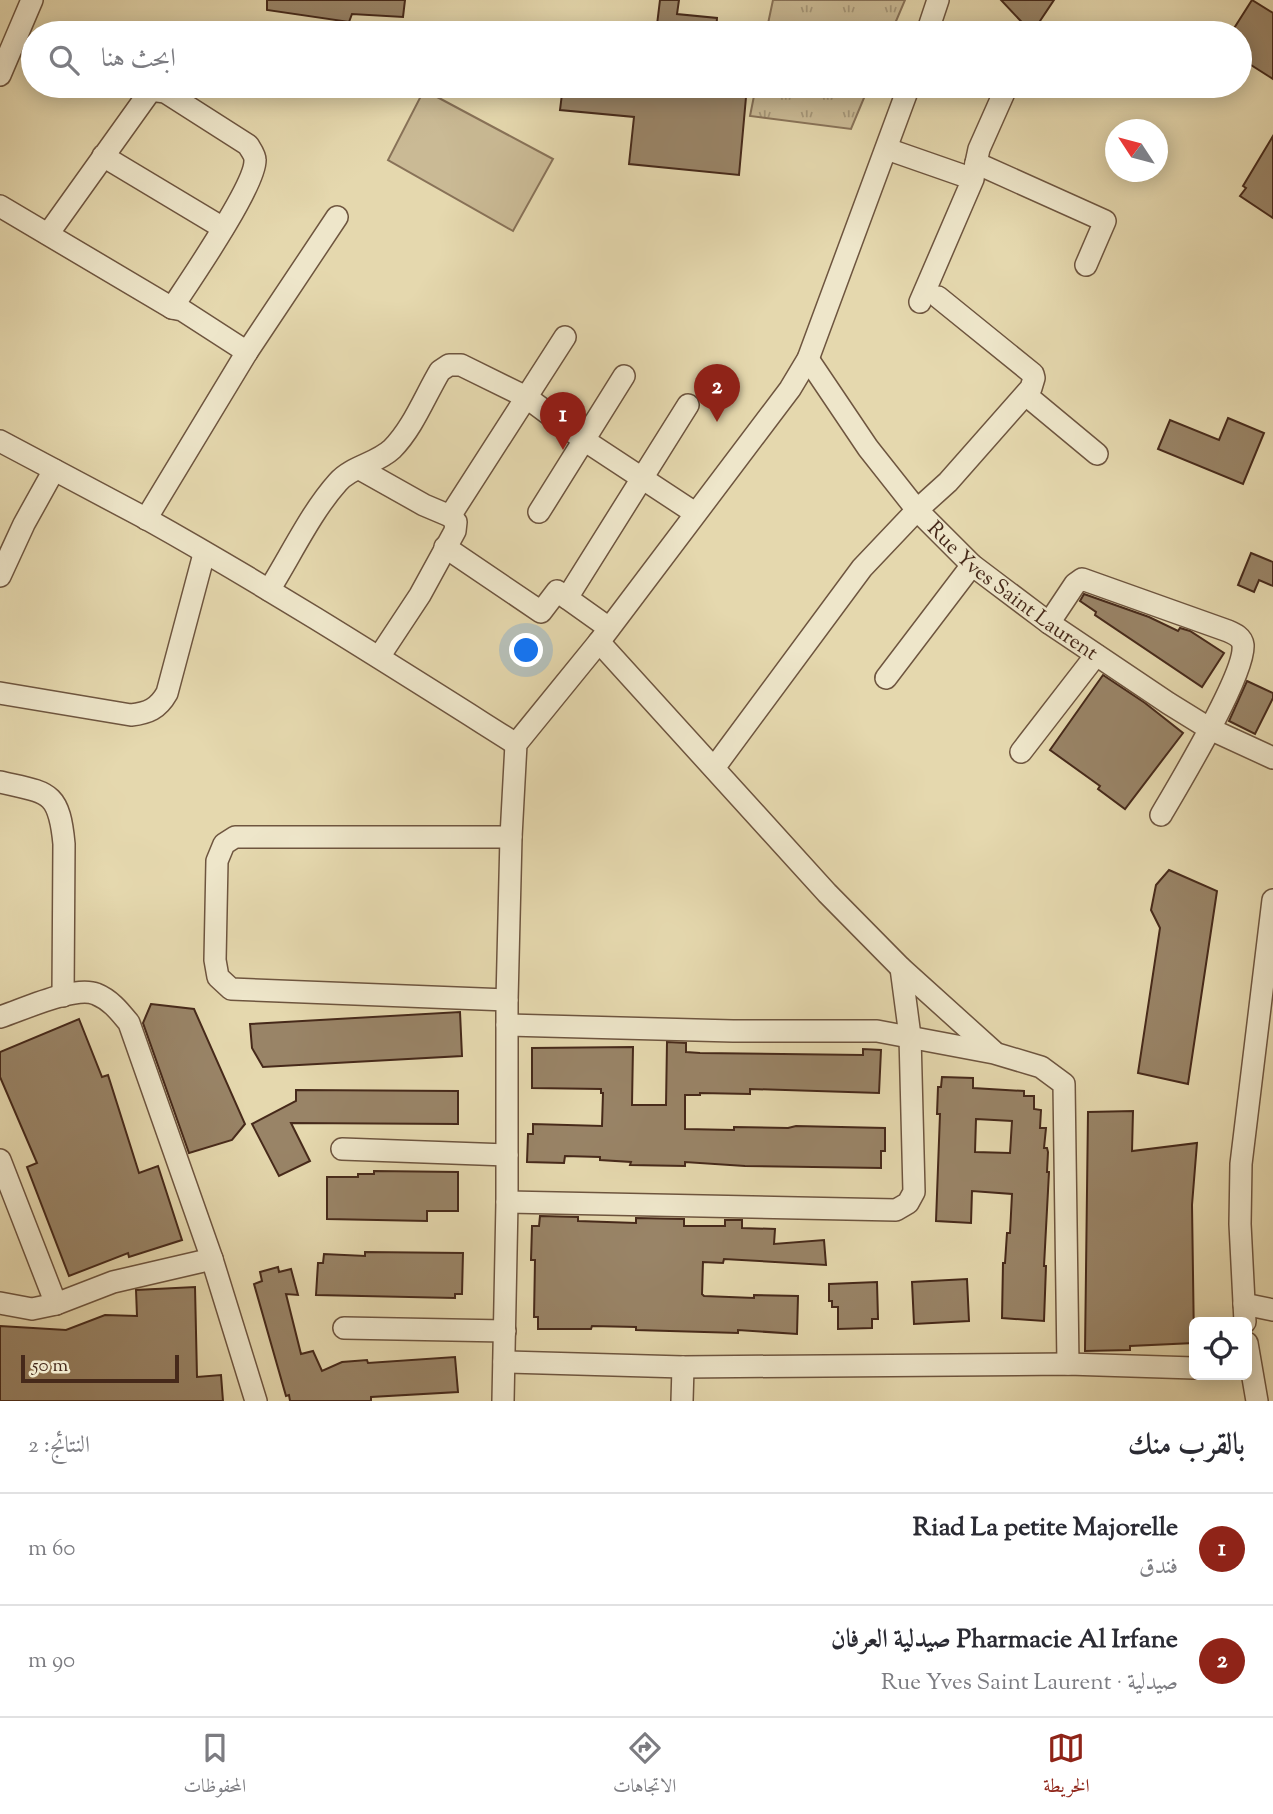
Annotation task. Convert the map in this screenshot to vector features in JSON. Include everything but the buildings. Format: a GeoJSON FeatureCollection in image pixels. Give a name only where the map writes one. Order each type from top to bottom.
{"type":"FeatureCollection","features":[{"type":"Feature","properties":{"kind":"street"},"geometry":{"type":"LineString","coordinates":[[23,21],[32,0]]}},
{"type":"Feature","properties":{"kind":"street"},"geometry":{"type":"LineString","coordinates":[[931,21],[938,0]]}},
{"type":"Feature","properties":{"kind":"street"},"geometry":{"type":"LineString","coordinates":[[0,75],[21,26]]}},
{"type":"Feature","properties":{"kind":"street"},"geometry":{"type":"LineString","coordinates":[[48,234],[145,98]]}},
{"type":"Feature","properties":{"kind":"street"},"geometry":{"type":"LineString","coordinates":[[172,308],[253,175],[255,158],[248,145],[174,98]]}},
{"type":"Feature","properties":{"kind":"street"},"geometry":{"type":"LineString","coordinates":[[503,1401],[507,1000],[516,744],[604,635],[790,389],[808,359],[905,98]]}},
{"type":"Feature","properties":{"kind":"street"},"geometry":{"type":"LineString","coordinates":[[715,768],[862,568],[916,510],[948,482],[1034,383],[1033,374],[929,300],[969,192],[986,132],[1002,98]]}},
{"type":"Feature","properties":{"kind":"street"},"geometry":{"type":"LineString","coordinates":[[887,149],[974,171],[1105,221],[1086,265]]}},
{"type":"Feature","properties":{"kind":"street"},"geometry":{"type":"LineString","coordinates":[[103,156],[223,228]]}},
{"type":"Feature","properties":{"kind":"street"},"geometry":{"type":"LineString","coordinates":[[0,206],[172,308],[183,310],[247,352]]}},
{"type":"Feature","properties":{"kind":"street"},"geometry":{"type":"LineString","coordinates":[[146,519],[247,352],[337,217]]}},
{"type":"Feature","properties":{"kind":"street"},"geometry":{"type":"LineString","coordinates":[[450,516],[565,337]]}},
{"type":"Feature","properties":{"kind":"street","name":"Rue Yves Saint Laurent"},"geometry":{"type":"LineString","coordinates":[[808,359],[868,448],[916,510],[972,565],[1049,623],[1210,729],[1273,758]]}},
{"type":"Feature","properties":{"kind":"street"},"geometry":{"type":"LineString","coordinates":[[269,590],[330,492],[345,474],[360,469],[391,449],[407,428],[440,371],[449,365],[461,365],[526,397],[584,440],[695,513]]}},
{"type":"Feature","properties":{"kind":"street"},"geometry":{"type":"LineString","coordinates":[[539,512],[624,376]]}},
{"type":"Feature","properties":{"kind":"street"},"geometry":{"type":"LineString","coordinates":[[1026,395],[1097,454]]}},
{"type":"Feature","properties":{"kind":"street"},"geometry":{"type":"LineString","coordinates":[[567,598],[688,404]]}},
{"type":"Feature","properties":{"kind":"street"},"geometry":{"type":"LineString","coordinates":[[0,441],[146,519],[269,590],[516,744]]}},
{"type":"Feature","properties":{"kind":"street"},"geometry":{"type":"LineString","coordinates":[[360,469],[424,505],[450,516],[455,521],[456,528],[420,595],[379,657]]}},
{"type":"Feature","properties":{"kind":"street"},"geometry":{"type":"LineString","coordinates":[[0,576],[24,524],[54,470]]}},
{"type":"Feature","properties":{"kind":"street"},"geometry":{"type":"LineString","coordinates":[[446,547],[541,612],[557,591],[567,598],[604,635],[715,768],[827,893],[901,968],[994,1053]]}},
{"type":"Feature","properties":{"kind":"street"},"geometry":{"type":"LineString","coordinates":[[0,693],[131,715],[147,713],[156,708],[167,693],[204,554]]}},
{"type":"Feature","properties":{"kind":"street"},"geometry":{"type":"LineString","coordinates":[[886,678],[972,565]]}},
{"type":"Feature","properties":{"kind":"street"},"geometry":{"type":"LineString","coordinates":[[1049,623],[1075,584],[1082,579],[1203,621],[1239,637],[1243,645],[1241,662],[1210,729],[1161,815]]}},
{"type":"Feature","properties":{"kind":"street"},"geometry":{"type":"LineString","coordinates":[[1021,752],[1096,655]]}},
{"type":"Feature","properties":{"kind":"street"},"geometry":{"type":"LineString","coordinates":[[0,782],[38,790],[53,800],[62,821],[63,996]]}},
{"type":"Feature","properties":{"kind":"street"},"geometry":{"type":"LineString","coordinates":[[507,1000],[231,989],[218,977],[215,960],[218,861],[224,844],[235,837],[511,837]]}},
{"type":"Feature","properties":{"kind":"street"},"geometry":{"type":"LineString","coordinates":[[1273,900],[1241,1164],[1240,1224],[1245,1313],[1273,1310]]}},
{"type":"Feature","properties":{"kind":"street"},"geometry":{"type":"LineString","coordinates":[[507,1202],[896,1210],[908,1203],[914,1192],[910,1036],[901,968]]}},
{"type":"Feature","properties":{"kind":"street"},"geometry":{"type":"LineString","coordinates":[[0,1017],[80,991],[95,993],[108,1000],[130,1023],[212,1259],[256,1401]]}},
{"type":"Feature","properties":{"kind":"street"},"geometry":{"type":"LineString","coordinates":[[507,1025],[744,1031],[877,1031],[994,1053],[1041,1067],[1064,1084],[1068,1364]]}},
{"type":"Feature","properties":{"kind":"street"},"geometry":{"type":"LineString","coordinates":[[342,1149],[507,1155]]}},
{"type":"Feature","properties":{"kind":"street"},"geometry":{"type":"LineString","coordinates":[[0,1160],[55,1304]]}},
{"type":"Feature","properties":{"kind":"street"},"geometry":{"type":"LineString","coordinates":[[0,1303],[32,1309],[55,1304],[113,1282],[212,1259]]}},
{"type":"Feature","properties":{"kind":"street"},"geometry":{"type":"LineString","coordinates":[[344,1328],[505,1331]]}},
{"type":"Feature","properties":{"kind":"street"},"geometry":{"type":"LineString","coordinates":[[504,1362],[683,1367],[1068,1364],[1189,1368]]}},
{"type":"Feature","properties":{"kind":"street"},"geometry":{"type":"LineString","coordinates":[[682,1401],[683,1367]]}},
{"type":"Feature","properties":{"kind":"street"},"geometry":{"type":"LineString","coordinates":[[1252,1380],[1257,1401]]}},
{"type":"Feature","properties":{"kind":"green space"},"geometry":{"type":"Polygon","coordinates":[[[773,0],[905,0],[896,21],[769,21],[773,0]]]}},
{"type":"Feature","properties":{"kind":"green space"},"geometry":{"type":"Polygon","coordinates":[[[420,98],[439,98],[553,159],[513,231],[388,160],[420,98]]]}},
{"type":"Feature","properties":{"kind":"green space"},"geometry":{"type":"Polygon","coordinates":[[[754,98],[864,98],[851,129],[750,116],[754,98]]]}},
{"type":"Feature","properties":{"kind":"place","name":"Pharmacie Al Irfane صيدلية العرفان"},"geometry":{"type":"Point","coordinates":[717,422]}},
{"type":"Feature","properties":{"kind":"place","name":"Riad La petite Majorelle"},"geometry":{"type":"Point","coordinates":[563,450]}}]}
